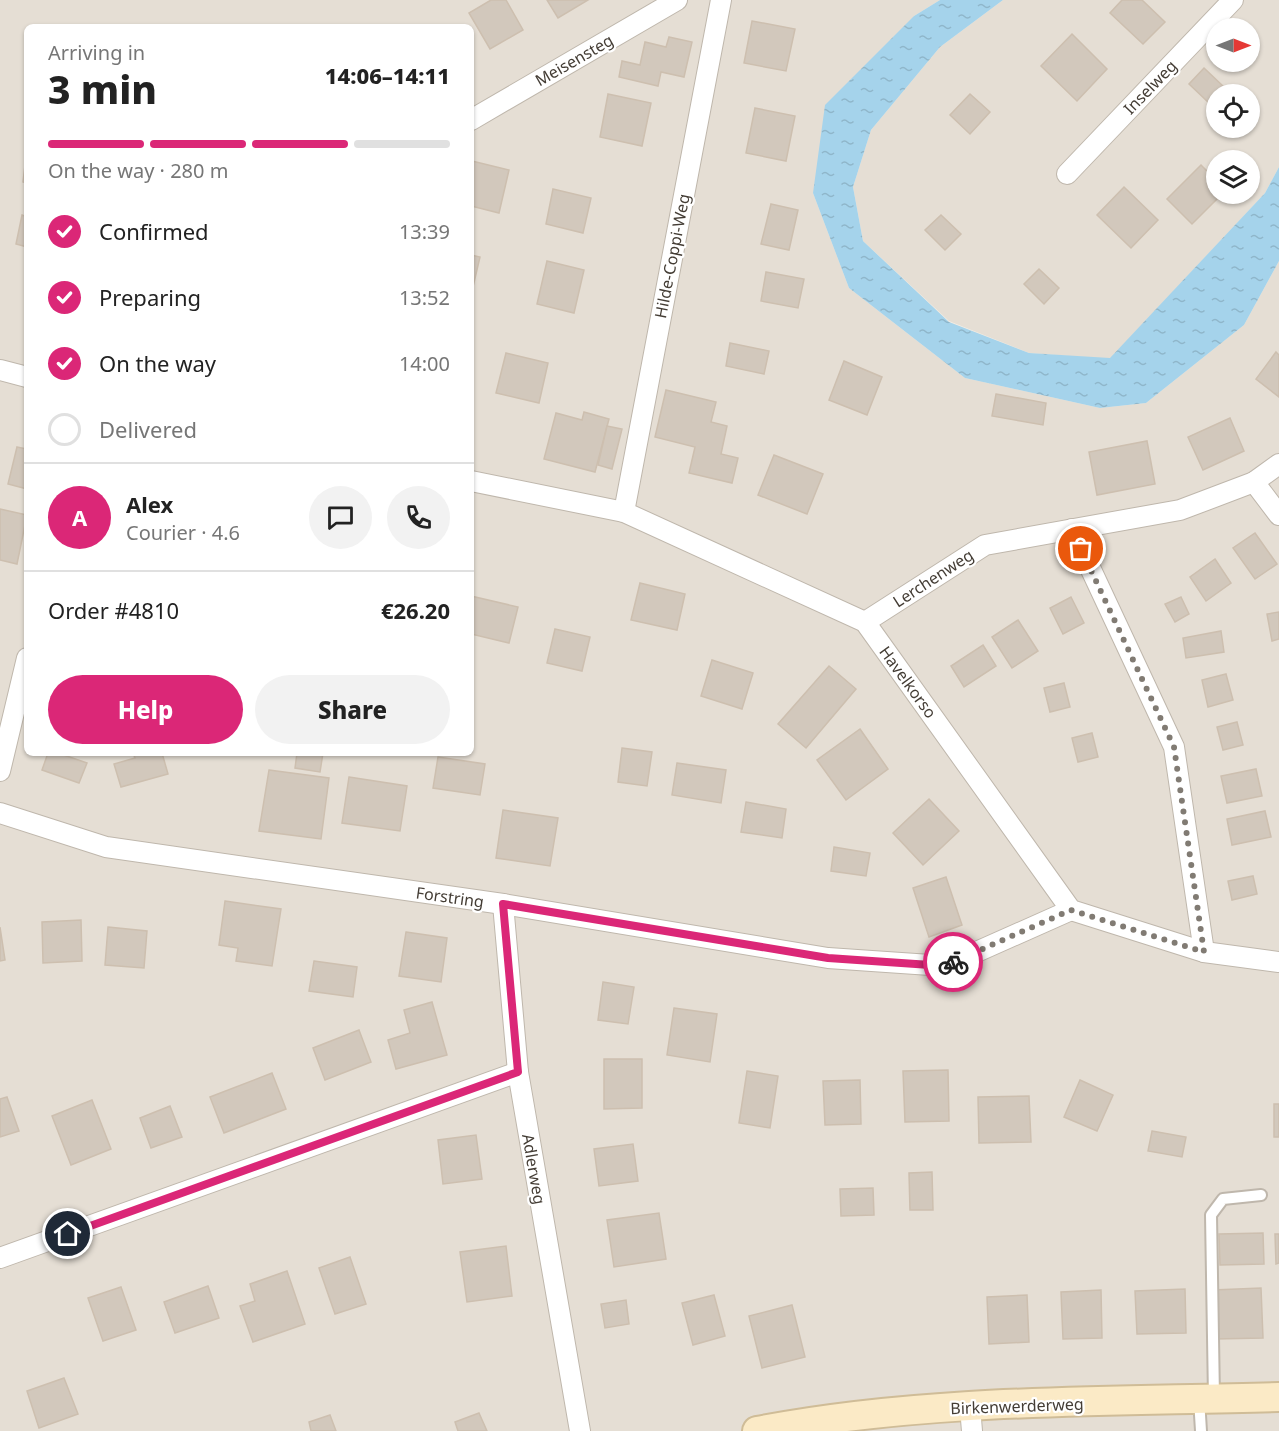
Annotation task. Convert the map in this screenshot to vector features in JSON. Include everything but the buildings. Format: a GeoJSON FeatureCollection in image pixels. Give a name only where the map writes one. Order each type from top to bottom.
{"type":"FeatureCollection","features":[{"type":"Feature","properties":{"kind":"street","name":"Meisensteg"},"geometry":{"type":"LineString","coordinates":[[474,118],[677,0]]}},
{"type":"Feature","properties":{"kind":"street","name":"Hilde-Coppi-Weg"},"geometry":{"type":"LineString","coordinates":[[624,512],[721,0]]}},
{"type":"Feature","properties":{"kind":"street","name":"Inselweg"},"geometry":{"type":"LineString","coordinates":[[1066,174],[1233,0]]}},
{"type":"Feature","properties":{"kind":"street"},"geometry":{"type":"LineString","coordinates":[[0,370],[24,376]]}},
{"type":"Feature","properties":{"kind":"street","name":"Lerchenweg"},"geometry":{"type":"LineString","coordinates":[[865,622],[985,545],[1180,510],[1254,482],[1279,464]]}},
{"type":"Feature","properties":{"kind":"street","name":"Havelkorso"},"geometry":{"type":"LineString","coordinates":[[474,482],[624,512],[865,622],[1071,910]]}},
{"type":"Feature","properties":{"kind":"street"},"geometry":{"type":"LineString","coordinates":[[1254,482],[1279,515]]}},
{"type":"Feature","properties":{"kind":"street"},"geometry":{"type":"LineString","coordinates":[[1072,529],[1174,747],[1204,952]]}},
{"type":"Feature","properties":{"kind":"street"},"geometry":{"type":"LineString","coordinates":[[0,771],[24,671]]}},
{"type":"Feature","properties":{"kind":"street","name":"Forstring"},"geometry":{"type":"LineString","coordinates":[[0,813],[106,847],[503,904],[828,958],[945,966],[1071,910]]}},
{"type":"Feature","properties":{"kind":"street","name":"Adlerweg"},"geometry":{"type":"LineString","coordinates":[[503,904],[518,1072],[580,1431]]}},
{"type":"Feature","properties":{"kind":"street"},"geometry":{"type":"LineString","coordinates":[[1071,910],[1204,952],[1279,962]]}},
{"type":"Feature","properties":{"kind":"street"},"geometry":{"type":"LineString","coordinates":[[0,1258],[518,1072]]}},
{"type":"Feature","properties":{"kind":"street","name":"Birkenwerderweg"},"geometry":{"type":"LineString","coordinates":[[757,1431],[817,1419],[971,1419],[1207,1399],[1279,1397]]}},
{"type":"Feature","properties":{"kind":"lane"},"geometry":{"type":"LineString","coordinates":[[1202,1431],[1207,1399],[1211,1215],[1223,1199],[1261,1195]]}},
{"type":"Feature","properties":{"kind":"shaded area"},"geometry":{"type":"Polygon","coordinates":[[[0,0],[940,0],[914,16],[813,193],[849,288],[965,378],[1100,408],[1146,403],[1244,325],[1279,261],[1279,1431],[0,1431],[0,0]]]}},
{"type":"Feature","properties":{"kind":"shaded area"},"geometry":{"type":"Polygon","coordinates":[[[1003,0],[1279,0],[1279,167],[1260,198],[1260,150],[1206,150],[1206,204],[1255,204],[1110,359],[1029,353],[949,321],[863,241],[853,187],[871,130],[940,47],[1003,0]]]}},
{"type":"Feature","properties":{"kind":"water"},"geometry":{"type":"Polygon","coordinates":[[[940,0],[1003,0],[940,47],[871,130],[853,187],[863,241],[949,322],[1029,353],[1110,358],[1255,204],[1260,204],[1260,198],[1279,167],[1279,261],[1244,325],[1146,403],[1100,408],[965,378],[849,288],[813,193],[825,105],[914,16],[940,0]]]}},
{"type":"Feature","properties":{"kind":"way so far"},"geometry":{"type":"LineString","coordinates":[[953,962],[1071,910],[1204,952],[1174,747],[1081,549]]}},
{"type":"Feature","properties":{"kind":"route"},"geometry":{"type":"LineString","coordinates":[[68,1234],[518,1072],[503,904],[828,958],[945,966],[953,962]]}}]}
